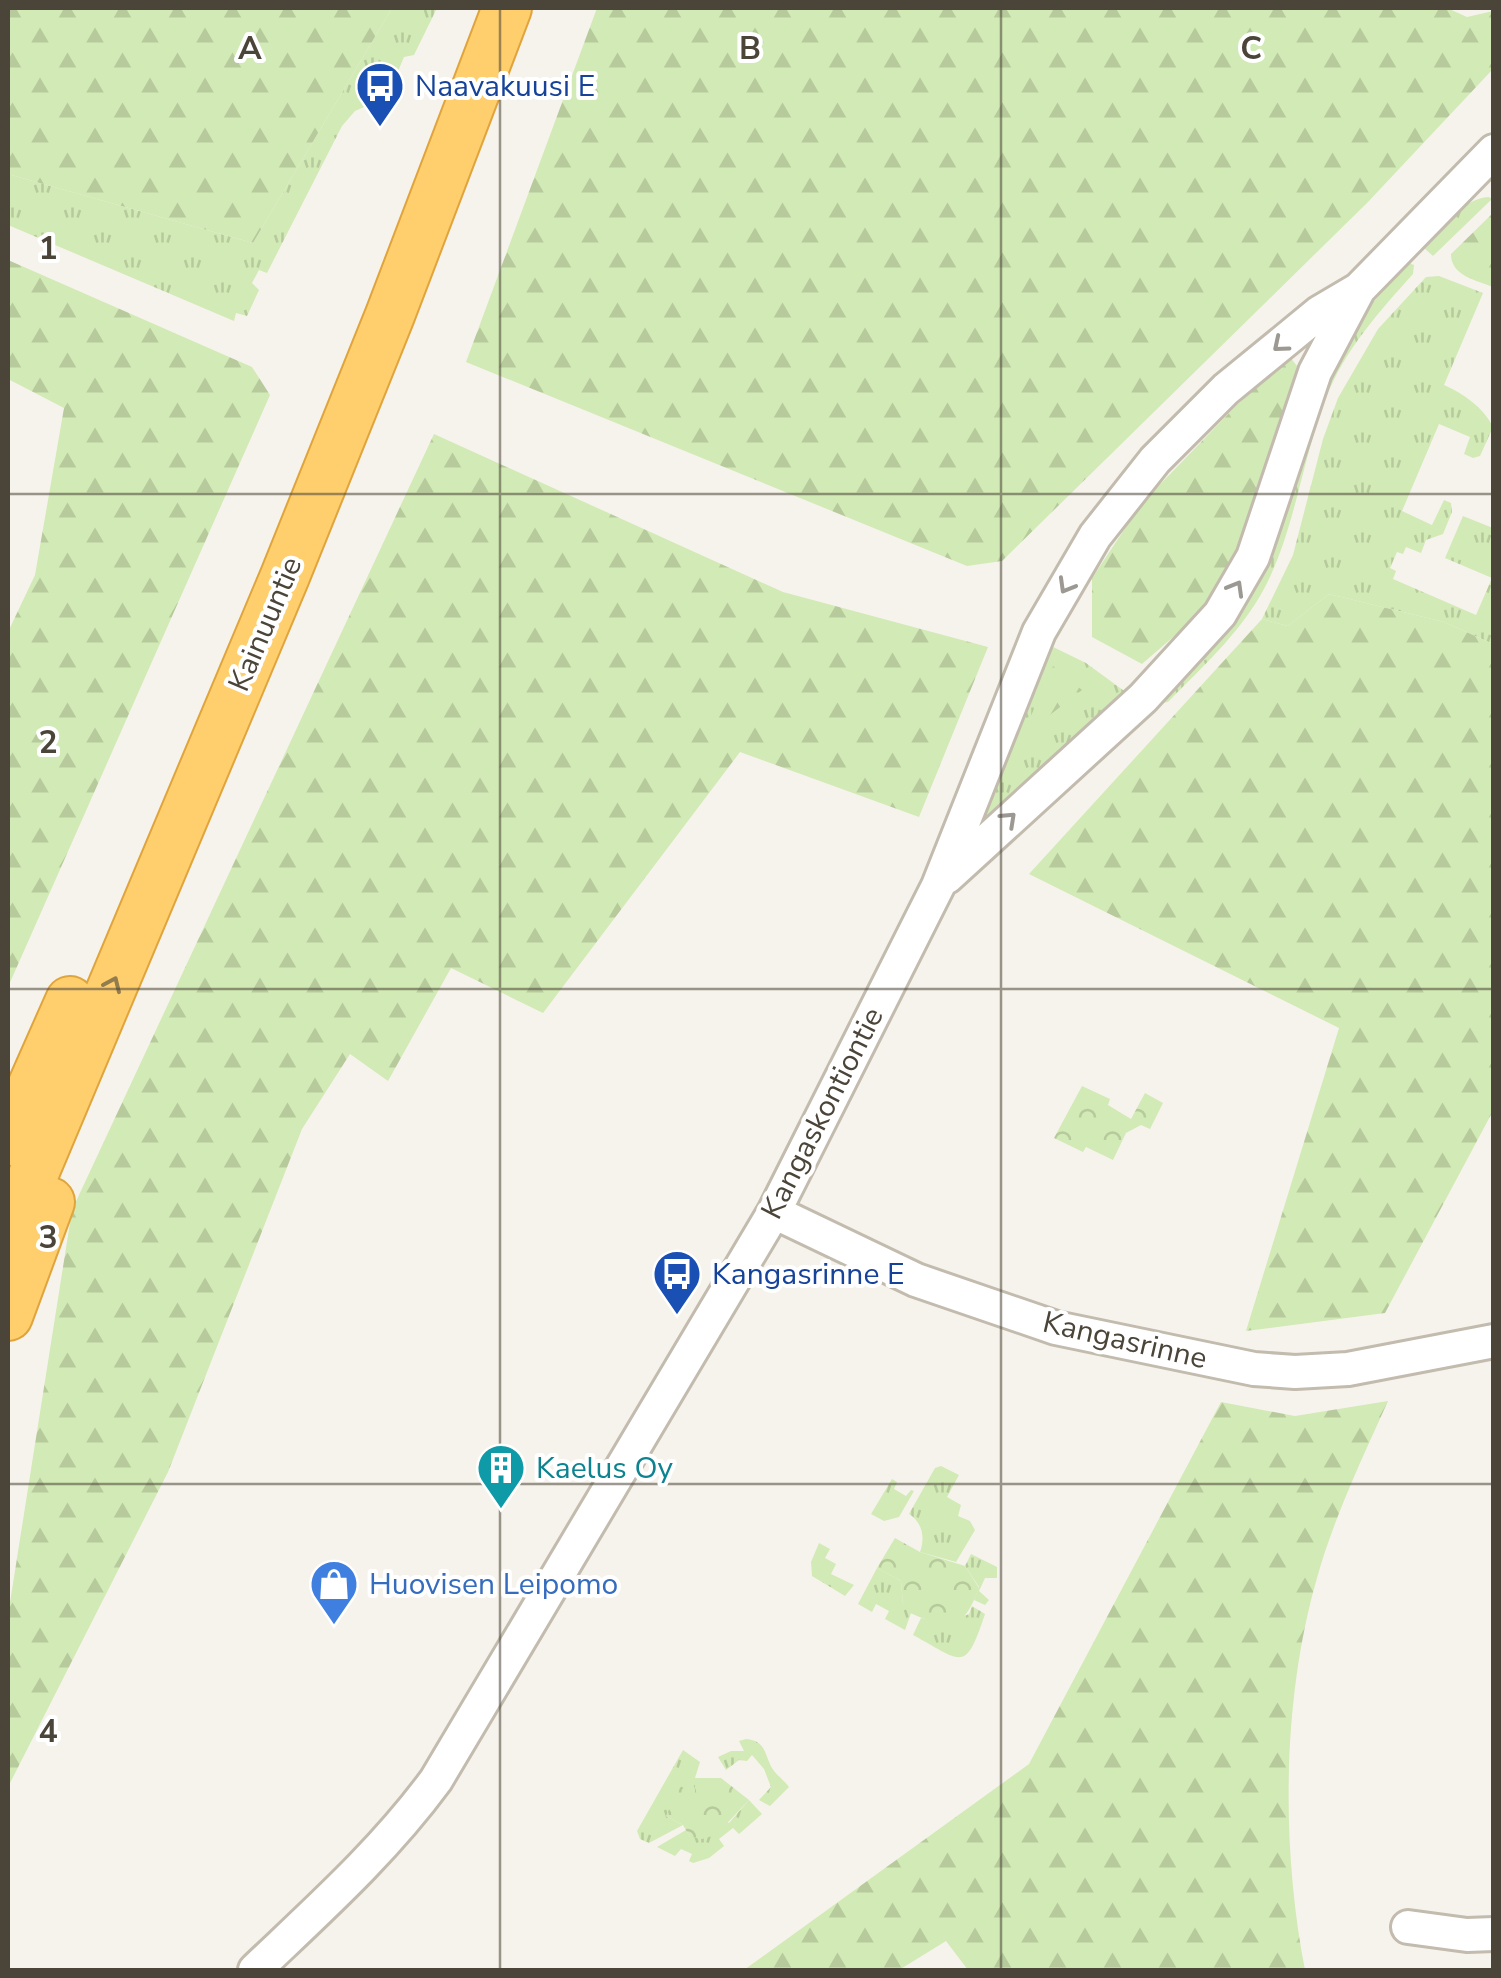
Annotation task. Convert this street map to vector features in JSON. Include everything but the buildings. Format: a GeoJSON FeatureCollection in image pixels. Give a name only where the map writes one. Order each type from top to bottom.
{"type":"FeatureCollection","features":[{"type":"Feature","properties":{"kind":"highway","name":"Kainuuntie"},"geometry":{"type":"LineString","coordinates":[[8,1235],[75,1029],[360,311],[475,8]]}},
{"type":"Feature","properties":{"kind":"highway","name":"Kainuuntie"},"geometry":{"type":"LineString","coordinates":[[8,1141],[75,1029],[286,576],[507,8]]}},
{"type":"Feature","properties":{"kind":"highway"},"geometry":{"type":"LineString","coordinates":[[8,1101],[75,1029]]}},
{"type":"Feature","properties":{"kind":"highway"},"geometry":{"type":"LineString","coordinates":[[8,1316],[56,1186],[75,1029]]}},
{"type":"Feature","properties":{"kind":"street","name":"Kangaskontiontie"},"geometry":{"type":"LineString","coordinates":[[254,1970],[326,1905],[396,1833],[436,1780],[774,1212],[938,886],[1040,632],[1095,536],[1155,460],[1226,389],[1320,312],[1360,289],[1490,162]]}},
{"type":"Feature","properties":{"kind":"street","name":"Kangaskontiontie"},"geometry":{"type":"LineString","coordinates":[[938,886],[1143,698],[1220,614],[1253,556],[1315,372],[1360,289]]}},
{"type":"Feature","properties":{"kind":"street","name":"Kangasrinne"},"geometry":{"type":"LineString","coordinates":[[774,1212],[916,1280],[1056,1328],[1254,1369],[1348,1369],[1494,1340]]}},
{"type":"Feature","properties":{"kind":"street"},"geometry":{"type":"LineString","coordinates":[[1408,1927],[1467,1935],[1494,1934]]}},
{"type":"Feature","properties":{"kind":"green space"},"geometry":{"type":"Polygon","coordinates":[[[8,8],[392,8],[253,243],[8,174],[8,8]]]}},
{"type":"Feature","properties":{"kind":"green space"},"geometry":{"type":"Polygon","coordinates":[[[392,8],[437,8],[414,55],[404,57],[387,97],[355,111],[342,126],[267,273],[259,270],[252,283],[259,290],[247,316],[236,313],[234,321],[8,225],[8,174],[253,243],[392,8]]]}},
{"type":"Feature","properties":{"kind":"green space"},"geometry":{"type":"Polygon","coordinates":[[[597,8],[1447,8],[1467,17],[1493,11],[1493,69],[1367,203],[1002,561],[967,566],[466,362],[597,8]]]}},
{"type":"Feature","properties":{"kind":"green space"},"geometry":{"type":"Polygon","coordinates":[[[1492,199],[1433,256],[1424,248],[1461,209],[1492,199]]]}},
{"type":"Feature","properties":{"kind":"green space"},"geometry":{"type":"Polygon","coordinates":[[[1493,213],[1493,287],[1460,272],[1451,254],[1493,213]]]}},
{"type":"Feature","properties":{"kind":"green space"},"geometry":{"type":"Polygon","coordinates":[[[8,260],[252,367],[270,395],[8,987],[8,632],[35,575],[64,408],[8,379],[8,260]]]}},
{"type":"Feature","properties":{"kind":"green space"},"geometry":{"type":"Polygon","coordinates":[[[1409,263],[1414,265],[1413,274],[1364,332],[1334,380],[1318,420],[1286,535],[1260,597],[1224,645],[1168,702],[1162,703],[1153,695],[1193,656],[1308,410],[1363,313],[1409,263]]]}},
{"type":"Feature","properties":{"kind":"green space"},"geometry":{"type":"Polygon","coordinates":[[[1439,276],[1483,293],[1444,385],[1472,402],[1493,427],[1480,456],[1473,458],[1464,454],[1470,437],[1439,424],[1402,511],[1432,525],[1444,500],[1451,503],[1452,512],[1443,534],[1426,540],[1421,553],[1406,547],[1403,554],[1397,552],[1390,568],[1396,571],[1393,579],[1476,615],[1492,578],[1445,558],[1463,516],[1493,528],[1493,644],[1444,622],[1329,594],[1288,626],[1262,619],[1293,555],[1323,439],[1338,398],[1378,329],[1426,277],[1439,276]]]}},
{"type":"Feature","properties":{"kind":"green space"},"geometry":{"type":"Polygon","coordinates":[[[1290,357],[1297,366],[1250,526],[1206,606],[1142,664],[1092,637],[1092,578],[1142,503],[1236,406],[1290,357]]]}},
{"type":"Feature","properties":{"kind":"green space"},"geometry":{"type":"Polygon","coordinates":[[[434,434],[783,592],[988,647],[919,817],[740,752],[543,1013],[451,968],[388,1081],[350,1054],[302,1129],[168,1472],[8,1787],[8,1615],[72,1210],[434,434]]]}},
{"type":"Feature","properties":{"kind":"green space"},"geometry":{"type":"Polygon","coordinates":[[[1329,594],[1444,622],[1493,644],[1493,1111],[1385,1313],[1246,1331],[1339,1028],[1029,874],[1262,619],[1288,626],[1329,594]]]}},
{"type":"Feature","properties":{"kind":"green space"},"geometry":{"type":"Polygon","coordinates":[[[1047,644],[1086,663],[1131,696],[958,858],[1047,644]]]}},
{"type":"Feature","properties":{"kind":"green space"},"geometry":{"type":"Polygon","coordinates":[[[1053,666],[1082,690],[1033,728],[1030,718],[1053,666]]]}},
{"type":"Feature","properties":{"kind":"green space"},"geometry":{"type":"Polygon","coordinates":[[[1082,1086],[1110,1099],[1108,1105],[1131,1119],[1145,1093],[1163,1103],[1150,1129],[1141,1125],[1126,1133],[1113,1160],[1054,1138],[1082,1086]]]}},
{"type":"Feature","properties":{"kind":"green space"},"geometry":{"type":"Polygon","coordinates":[[[1388,1401],[1324,1555],[1297,1673],[1291,1723],[1289,1824],[1305,1970],[968,1970],[946,1941],[899,1970],[744,1970],[1029,1764],[1221,1402],[1295,1416],[1388,1401]]]}},
{"type":"Feature","properties":{"kind":"green space"},"geometry":{"type":"Polygon","coordinates":[[[941,1466],[959,1475],[947,1497],[961,1505],[958,1516],[970,1521],[975,1530],[956,1562],[920,1552],[922,1531],[909,1514],[935,1468],[941,1466]]]}},
{"type":"Feature","properties":{"kind":"green space"},"geometry":{"type":"Polygon","coordinates":[[[892,1479],[897,1482],[894,1489],[906,1496],[914,1491],[899,1517],[884,1521],[871,1514],[892,1479]]]}},
{"type":"Feature","properties":{"kind":"green space"},"geometry":{"type":"Polygon","coordinates":[[[895,1538],[920,1552],[965,1566],[979,1588],[960,1620],[945,1624],[908,1612],[903,1604],[901,1581],[877,1568],[895,1538]]]}},
{"type":"Feature","properties":{"kind":"green space"},"geometry":{"type":"Polygon","coordinates":[[[819,1543],[830,1549],[825,1558],[836,1564],[831,1574],[854,1585],[845,1596],[812,1576],[811,1562],[819,1543]]]}},
{"type":"Feature","properties":{"kind":"green space"},"geometry":{"type":"Polygon","coordinates":[[[971,1554],[997,1567],[997,1578],[985,1578],[979,1591],[989,1600],[985,1605],[974,1600],[979,1587],[965,1566],[971,1554]]]}},
{"type":"Feature","properties":{"kind":"green space"},"geometry":{"type":"Polygon","coordinates":[[[877,1568],[901,1581],[903,1604],[911,1613],[905,1630],[885,1619],[889,1611],[876,1604],[872,1612],[858,1604],[877,1568]]]}},
{"type":"Feature","properties":{"kind":"green space"},"geometry":{"type":"Polygon","coordinates":[[[972,1606],[985,1614],[967,1654],[952,1656],[913,1635],[921,1618],[946,1624],[969,1614],[972,1606]]]}},
{"type":"Feature","properties":{"kind":"green space"},"geometry":{"type":"Polygon","coordinates":[[[746,1739],[761,1745],[774,1771],[789,1787],[770,1806],[759,1800],[771,1787],[764,1769],[752,1755],[726,1770],[718,1757],[744,1751],[739,1741],[746,1739]]]}},
{"type":"Feature","properties":{"kind":"green space"},"geometry":{"type":"Polygon","coordinates":[[[683,1750],[700,1762],[696,1794],[666,1816],[683,1825],[649,1843],[640,1839],[637,1831],[683,1750]]]}},
{"type":"Feature","properties":{"kind":"green space"},"geometry":{"type":"Polygon","coordinates":[[[695,1778],[721,1778],[749,1800],[716,1835],[702,1839],[690,1837],[683,1825],[666,1816],[680,1786],[695,1794],[695,1778]]]}},
{"type":"Feature","properties":{"kind":"green space"},"geometry":{"type":"Polygon","coordinates":[[[749,1800],[762,1814],[739,1834],[733,1828],[719,1839],[724,1846],[709,1858],[693,1863],[689,1861],[692,1854],[681,1849],[675,1856],[657,1847],[686,1830],[690,1837],[729,1823],[749,1800]]]}},
{"type":"Feature","properties":{"kind":"place","name":"Naavakuusi E"},"geometry":{"type":"Point","coordinates":[380,128]}},
{"type":"Feature","properties":{"kind":"place","name":"Kangasrinne E"},"geometry":{"type":"Point","coordinates":[677,1316]}},
{"type":"Feature","properties":{"kind":"place","name":"Kaelus Oy"},"geometry":{"type":"Point","coordinates":[501,1510]}},
{"type":"Feature","properties":{"kind":"place","name":"Huovisen Leipomo"},"geometry":{"type":"Point","coordinates":[334,1626]}}]}
